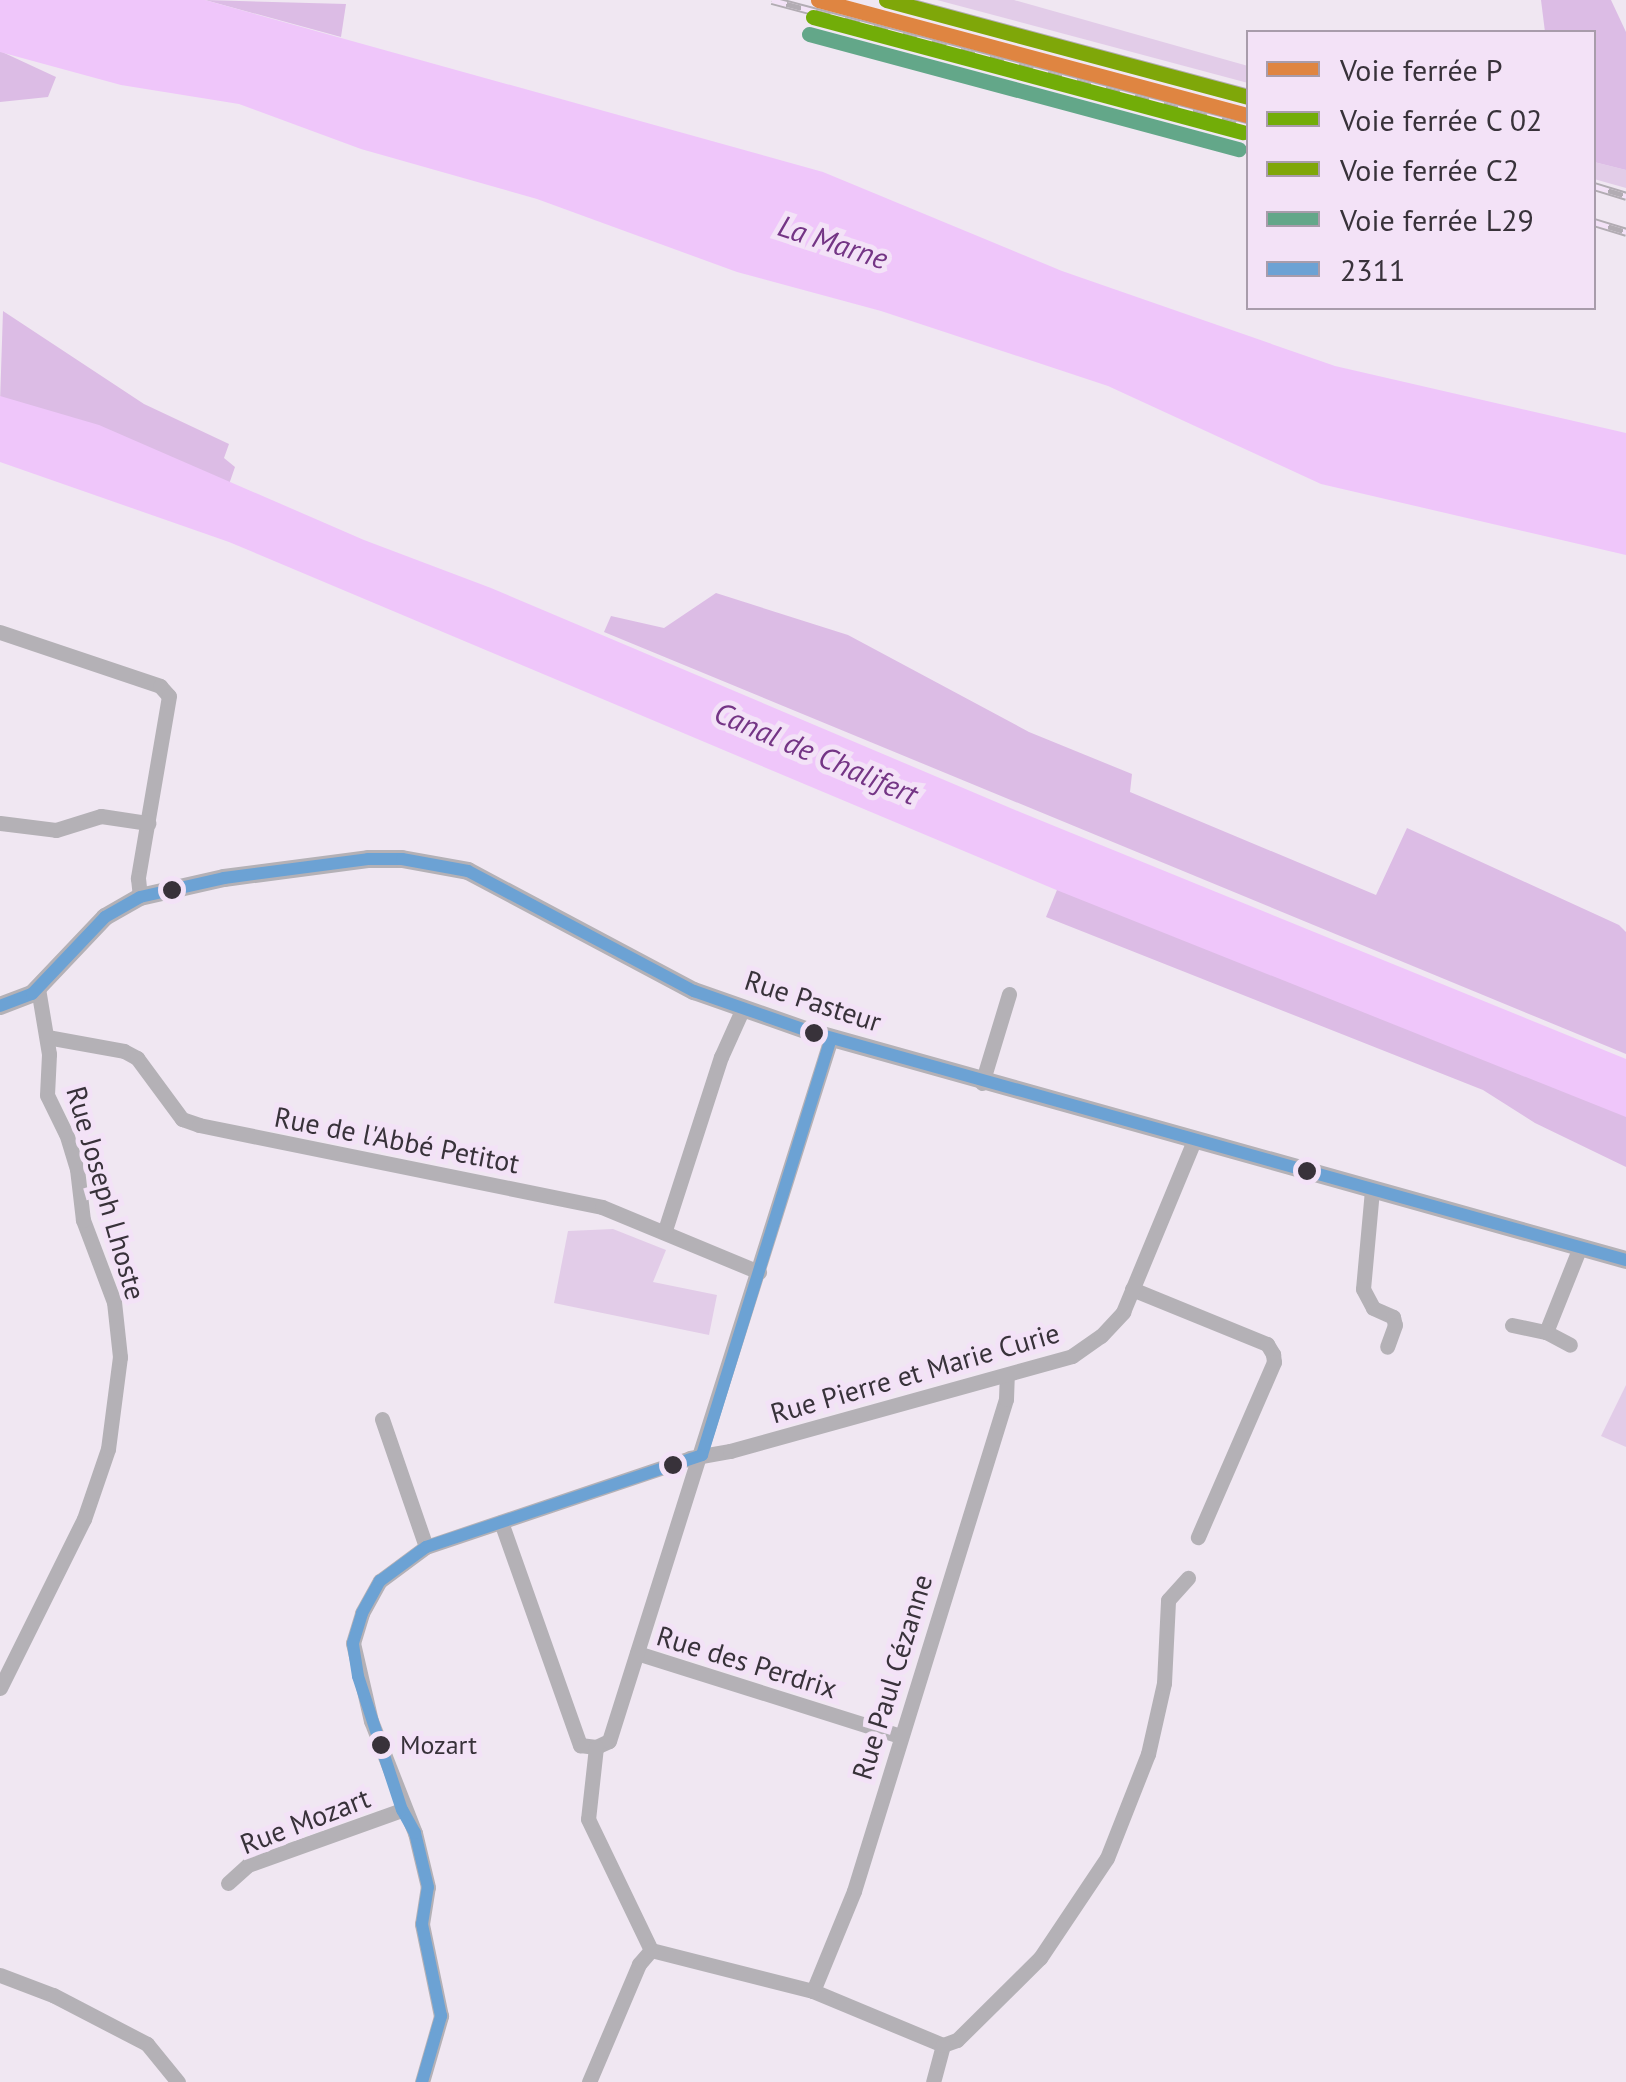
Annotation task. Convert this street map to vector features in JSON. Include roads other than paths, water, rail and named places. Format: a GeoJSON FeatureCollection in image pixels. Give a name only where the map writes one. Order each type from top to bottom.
{"type":"FeatureCollection","features":[{"type":"Feature","properties":{"kind":"street"},"geometry":{"type":"LineString","coordinates":[[0,632],[160,686],[169,696],[138,878],[140,897],[106,917],[38,988],[18,1002],[0,1006]]}},
{"type":"Feature","properties":{"kind":"street"},"geometry":{"type":"LineString","coordinates":[[0,823],[56,830],[102,816],[148,823]]}},
{"type":"Feature","properties":{"kind":"street","name":"Rue Pasteur"},"geometry":{"type":"LineString","coordinates":[[140,897],[252,875],[368,859],[402,859],[468,871],[694,991],[832,1038],[1626,1260]]}},
{"type":"Feature","properties":{"kind":"street","name":"Rue Joseph Lhoste"},"geometry":{"type":"LineString","coordinates":[[0,1688],[84,1520],[108,1450],[120,1356],[114,1302],[84,1220],[66,1134],[47,1095],[47,1037],[38,988]]}},
{"type":"Feature","properties":{"kind":"street"},"geometry":{"type":"LineString","coordinates":[[982,1083],[1010,994]]}},
{"type":"Feature","properties":{"kind":"street"},"geometry":{"type":"LineString","coordinates":[[665,1230],[721,1057],[744,1008]]}},
{"type":"Feature","properties":{"kind":"street","name":"Rue de l'Abbé Petitot"},"geometry":{"type":"LineString","coordinates":[[47,1037],[124,1051],[137,1058],[182,1118],[198,1125],[568,1199],[665,1230],[759,1272]]}},
{"type":"Feature","properties":{"kind":"street"},"geometry":{"type":"LineString","coordinates":[[500,1522],[580,1745],[596,1748],[609,1741],[832,1038]]}},
{"type":"Feature","properties":{"kind":"street","name":"Rue Pierre et Marie Curie"},"geometry":{"type":"LineString","coordinates":[[422,2082],[440,2016],[422,1924],[428,1888],[414,1833],[371,1721],[354,1643],[362,1613],[380,1581],[426,1547],[702,1455],[730,1451],[1072,1356],[1101,1336],[1124,1312],[1194,1142]]}},
{"type":"Feature","properties":{"kind":"street"},"geometry":{"type":"LineString","coordinates":[[1372,1190],[1363,1289],[1374,1308],[1393,1317],[1396,1325],[1387,1347]]}},
{"type":"Feature","properties":{"kind":"street"},"geometry":{"type":"LineString","coordinates":[[1546,1332],[1580,1247]]}},
{"type":"Feature","properties":{"kind":"street"},"geometry":{"type":"LineString","coordinates":[[1132,1289],[1267,1344],[1273,1354],[1274,1362],[1198,1537]]}},
{"type":"Feature","properties":{"kind":"street"},"geometry":{"type":"LineString","coordinates":[[1512,1326],[1546,1332],[1570,1346]]}},
{"type":"Feature","properties":{"kind":"street","name":"Rue Paul Cézanne"},"geometry":{"type":"LineString","coordinates":[[814,1991],[854,1891],[1006,1399],[1007,1375]]}},
{"type":"Feature","properties":{"kind":"street"},"geometry":{"type":"LineString","coordinates":[[382,1419],[426,1547]]}},
{"type":"Feature","properties":{"kind":"street"},"geometry":{"type":"LineString","coordinates":[[651,1950],[814,1991],[943,2046],[957,2040],[1040,1958],[1107,1858],[1148,1754],[1164,1683],[1168,1600],[1188,1578]]}},
{"type":"Feature","properties":{"kind":"street","name":"Rue des Perdrix"},"geometry":{"type":"LineString","coordinates":[[638,1653],[900,1736]]}},
{"type":"Feature","properties":{"kind":"street"},"geometry":{"type":"LineString","coordinates":[[596,1748],[588,1820],[651,1950]]}},
{"type":"Feature","properties":{"kind":"street","name":"Rue Mozart"},"geometry":{"type":"LineString","coordinates":[[228,1883],[248,1866],[402,1810]]}},
{"type":"Feature","properties":{"kind":"street"},"geometry":{"type":"LineString","coordinates":[[589,2082],[639,1964],[651,1950]]}},
{"type":"Feature","properties":{"kind":"street"},"geometry":{"type":"LineString","coordinates":[[0,1974],[53,1995],[146,2044],[178,2082]]}},
{"type":"Feature","properties":{"kind":"street"},"geometry":{"type":"LineString","coordinates":[[933,2082],[943,2046]]}},
{"type":"Feature","properties":{"kind":"water","name":"La Marne"},"geometry":{"type":"Polygon","coordinates":[[[0,0],[205,0],[823,172],[1062,271],[1335,366],[1626,433],[1626,555],[1321,484],[1108,386],[881,311],[737,272],[537,199],[361,149],[239,104],[121,85],[0,52],[0,0]]]}},
{"type":"Feature","properties":{"kind":"water","name":"Canal de Chalifert"},"geometry":{"type":"Polygon","coordinates":[[[0,396],[99,425],[364,540],[491,588],[1020,812],[1626,1059],[1626,1117],[1054,889],[229,542],[0,462],[0,396]]]}},
{"type":"Feature","properties":{"kind":"railway"},"geometry":{"type":"LineString","coordinates":[[772,0],[1246,126]]}},
{"type":"Feature","properties":{"kind":"railway"},"geometry":{"type":"LineString","coordinates":[[902,0],[1246,92]]}},
{"type":"Feature","properties":{"kind":"railway"},"geometry":{"type":"LineString","coordinates":[[1596,187],[1626,196]]}},
{"type":"Feature","properties":{"kind":"railway"},"geometry":{"type":"LineString","coordinates":[[1596,223],[1626,232]]}},
{"type":"Feature","properties":{"kind":"rail line","name":"P"},"geometry":{"type":"LineString","coordinates":[[818,0],[1246,114]]}},
{"type":"Feature","properties":{"kind":"rail line","name":"C2"},"geometry":{"type":"LineString","coordinates":[[886,0],[1246,96]]}},
{"type":"Feature","properties":{"kind":"rail line","name":"L29"},"geometry":{"type":"LineString","coordinates":[[809,34],[1239,149]]}},
{"type":"Feature","properties":{"kind":"place","name":"Mozart"},"geometry":{"type":"Point","coordinates":[381,1745]}}]}
